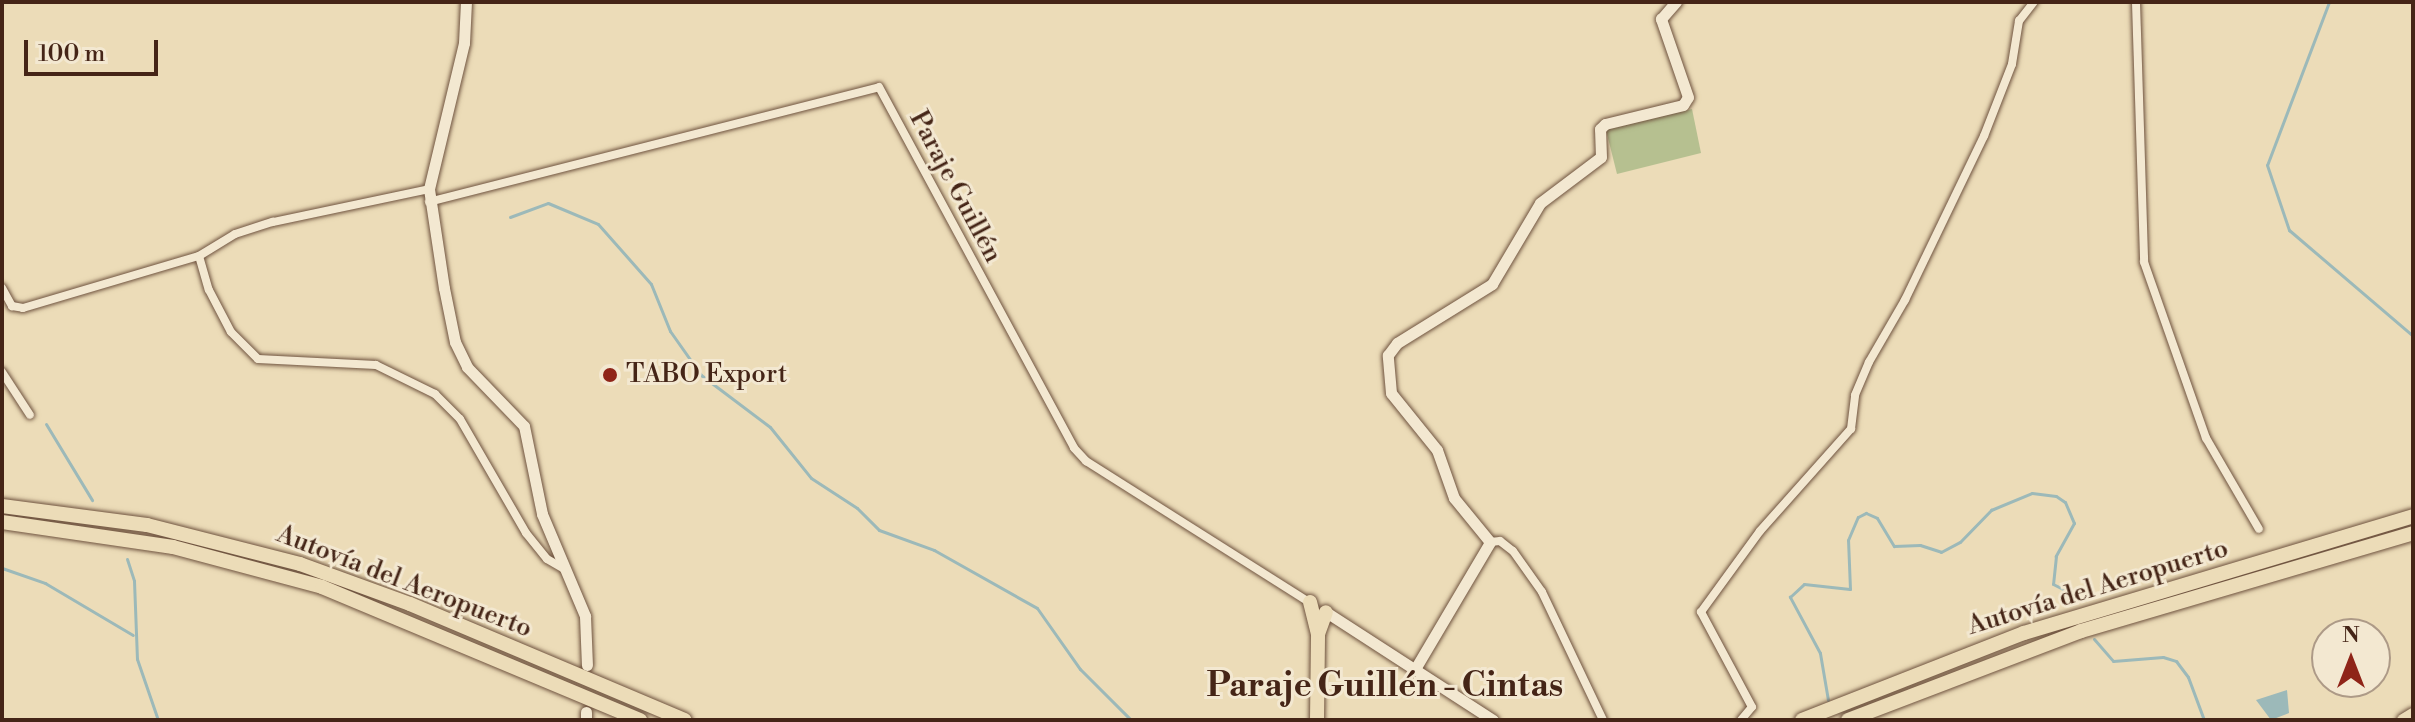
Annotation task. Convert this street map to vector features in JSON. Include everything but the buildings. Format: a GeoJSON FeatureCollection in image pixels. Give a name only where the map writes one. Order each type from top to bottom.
{"type":"FeatureCollection","features":[{"type":"Feature","properties":{"kind":"highway","name":"Autovía del Aeropuerto"},"geometry":{"type":"LineString","coordinates":[[2,506],[147,525],[300,564],[410,604],[684,720]]}},
{"type":"Feature","properties":{"kind":"highway","name":"Autovía del Aeropuerto"},"geometry":{"type":"LineString","coordinates":[[1802,720],[2037,628],[2413,516]]}},
{"type":"Feature","properties":{"kind":"highway","name":"Autovía del Aeropuerto"},"geometry":{"type":"LineString","coordinates":[[2,522],[173,547],[322,587],[640,720]]}},
{"type":"Feature","properties":{"kind":"highway","name":"Autovía del Aeropuerto"},"geometry":{"type":"LineString","coordinates":[[1848,720],[2081,631],[2413,533]]}},
{"type":"Feature","properties":{"kind":"highway"},"geometry":{"type":"LineString","coordinates":[[1310,602],[1318,634],[1317,720]]}},
{"type":"Feature","properties":{"kind":"highway"},"geometry":{"type":"LineString","coordinates":[[1318,634],[1326,612]]}},
{"type":"Feature","properties":{"kind":"main road"},"geometry":{"type":"LineString","coordinates":[[2403,720],[2413,714]]}},
{"type":"Feature","properties":{"kind":"street"},"geometry":{"type":"LineString","coordinates":[[466,2],[464,43],[429,189],[429,203],[455,342],[467,367],[524,426],[542,514],[585,616],[587,665]]}},
{"type":"Feature","properties":{"kind":"street"},"geometry":{"type":"LineString","coordinates":[[1490,542],[1454,498],[1437,450],[1391,393],[1388,355],[1397,343],[1492,284],[1540,203],[1601,157],[1600,129],[1605,124],[1683,105],[1688,97],[1661,19],[1676,2]]}},
{"type":"Feature","properties":{"kind":"street"},"geometry":{"type":"LineString","coordinates":[[1741,720],[1752,707],[1701,612],[1760,531],[1851,429],[1855,395],[1869,362],[1905,300],[1984,136],[2012,64],[2019,21],[2034,2]]}},
{"type":"Feature","properties":{"kind":"street"},"geometry":{"type":"LineString","coordinates":[[2136,2],[2144,262],[2206,438],[2259,529]]}},
{"type":"Feature","properties":{"kind":"street","name":"Paraje Guillén"},"geometry":{"type":"LineString","coordinates":[[429,203],[879,87],[1074,448],[1086,461],[1326,612]]}},
{"type":"Feature","properties":{"kind":"street"},"geometry":{"type":"LineString","coordinates":[[2,311],[12,306],[23,308],[199,256],[235,234],[273,222],[429,189]]}},
{"type":"Feature","properties":{"kind":"street"},"geometry":{"type":"LineString","coordinates":[[199,256],[209,290],[231,332],[258,359],[273,363],[352,360],[376,365],[435,394],[460,419],[531,540],[564,569]]}},
{"type":"Feature","properties":{"kind":"street"},"geometry":{"type":"LineString","coordinates":[[2,288],[12,306]]}},
{"type":"Feature","properties":{"kind":"street"},"geometry":{"type":"LineString","coordinates":[[2,372],[30,415]]}},
{"type":"Feature","properties":{"kind":"street"},"geometry":{"type":"LineString","coordinates":[[1490,542],[1500,541],[1513,551],[1542,592],[1603,720]]}},
{"type":"Feature","properties":{"kind":"street"},"geometry":{"type":"LineString","coordinates":[[1415,669],[1490,542]]}},
{"type":"Feature","properties":{"kind":"street"},"geometry":{"type":"LineString","coordinates":[[1326,612],[1493,720]]}},
{"type":"Feature","properties":{"kind":"green space"},"geometry":{"type":"Polygon","coordinates":[[[1692,109],[1701,153],[1617,174],[1606,130],[1692,109]]]}},
{"type":"Feature","properties":{"kind":"water"},"geometry":{"type":"Polygon","coordinates":[[[2287,690],[2289,713],[2271,720],[2256,700],[2287,690]]]}},
{"type":"Feature","properties":{"kind":"waterway"},"geometry":{"type":"LineString","coordinates":[[2329,2],[2267,165],[2289,230],[2413,336]]}},
{"type":"Feature","properties":{"kind":"waterway"},"geometry":{"type":"LineString","coordinates":[[510,217],[548,203],[598,224],[651,284],[670,331],[701,375],[770,427],[811,478],[857,508],[879,530],[934,550],[1037,608],[1080,669],[1131,720]]}},
{"type":"Feature","properties":{"kind":"waterway"},"geometry":{"type":"LineString","coordinates":[[46,424],[92,500]]}},
{"type":"Feature","properties":{"kind":"waterway"},"geometry":{"type":"LineString","coordinates":[[1828,700],[1820,653],[1790,597],[1804,584],[1850,589],[1848,540],[1858,517],[1866,513],[1877,518],[1894,546],[1920,545],[1941,552],[1960,542],[1991,510],[2032,493],[2056,496],[2065,502],[2074,523],[2056,556],[2053,584],[2080,598]]}},
{"type":"Feature","properties":{"kind":"waterway"},"geometry":{"type":"LineString","coordinates":[[127,559],[134,581],[137,659],[158,720]]}},
{"type":"Feature","properties":{"kind":"waterway"},"geometry":{"type":"LineString","coordinates":[[2,568],[45,583],[133,635]]}},
{"type":"Feature","properties":{"kind":"waterway"},"geometry":{"type":"LineString","coordinates":[[2094,639],[2113,661],[2163,657],[2176,661],[2188,677],[2204,720]]}},
{"type":"Feature","properties":{"kind":"place","name":"TABO Export"},"geometry":{"type":"Point","coordinates":[610,375]}},
{"type":"Feature","properties":{"kind":"district","name":"Paraje Guillén - Cintas"},"geometry":{"type":"Point","coordinates":[1385,687]}}]}
